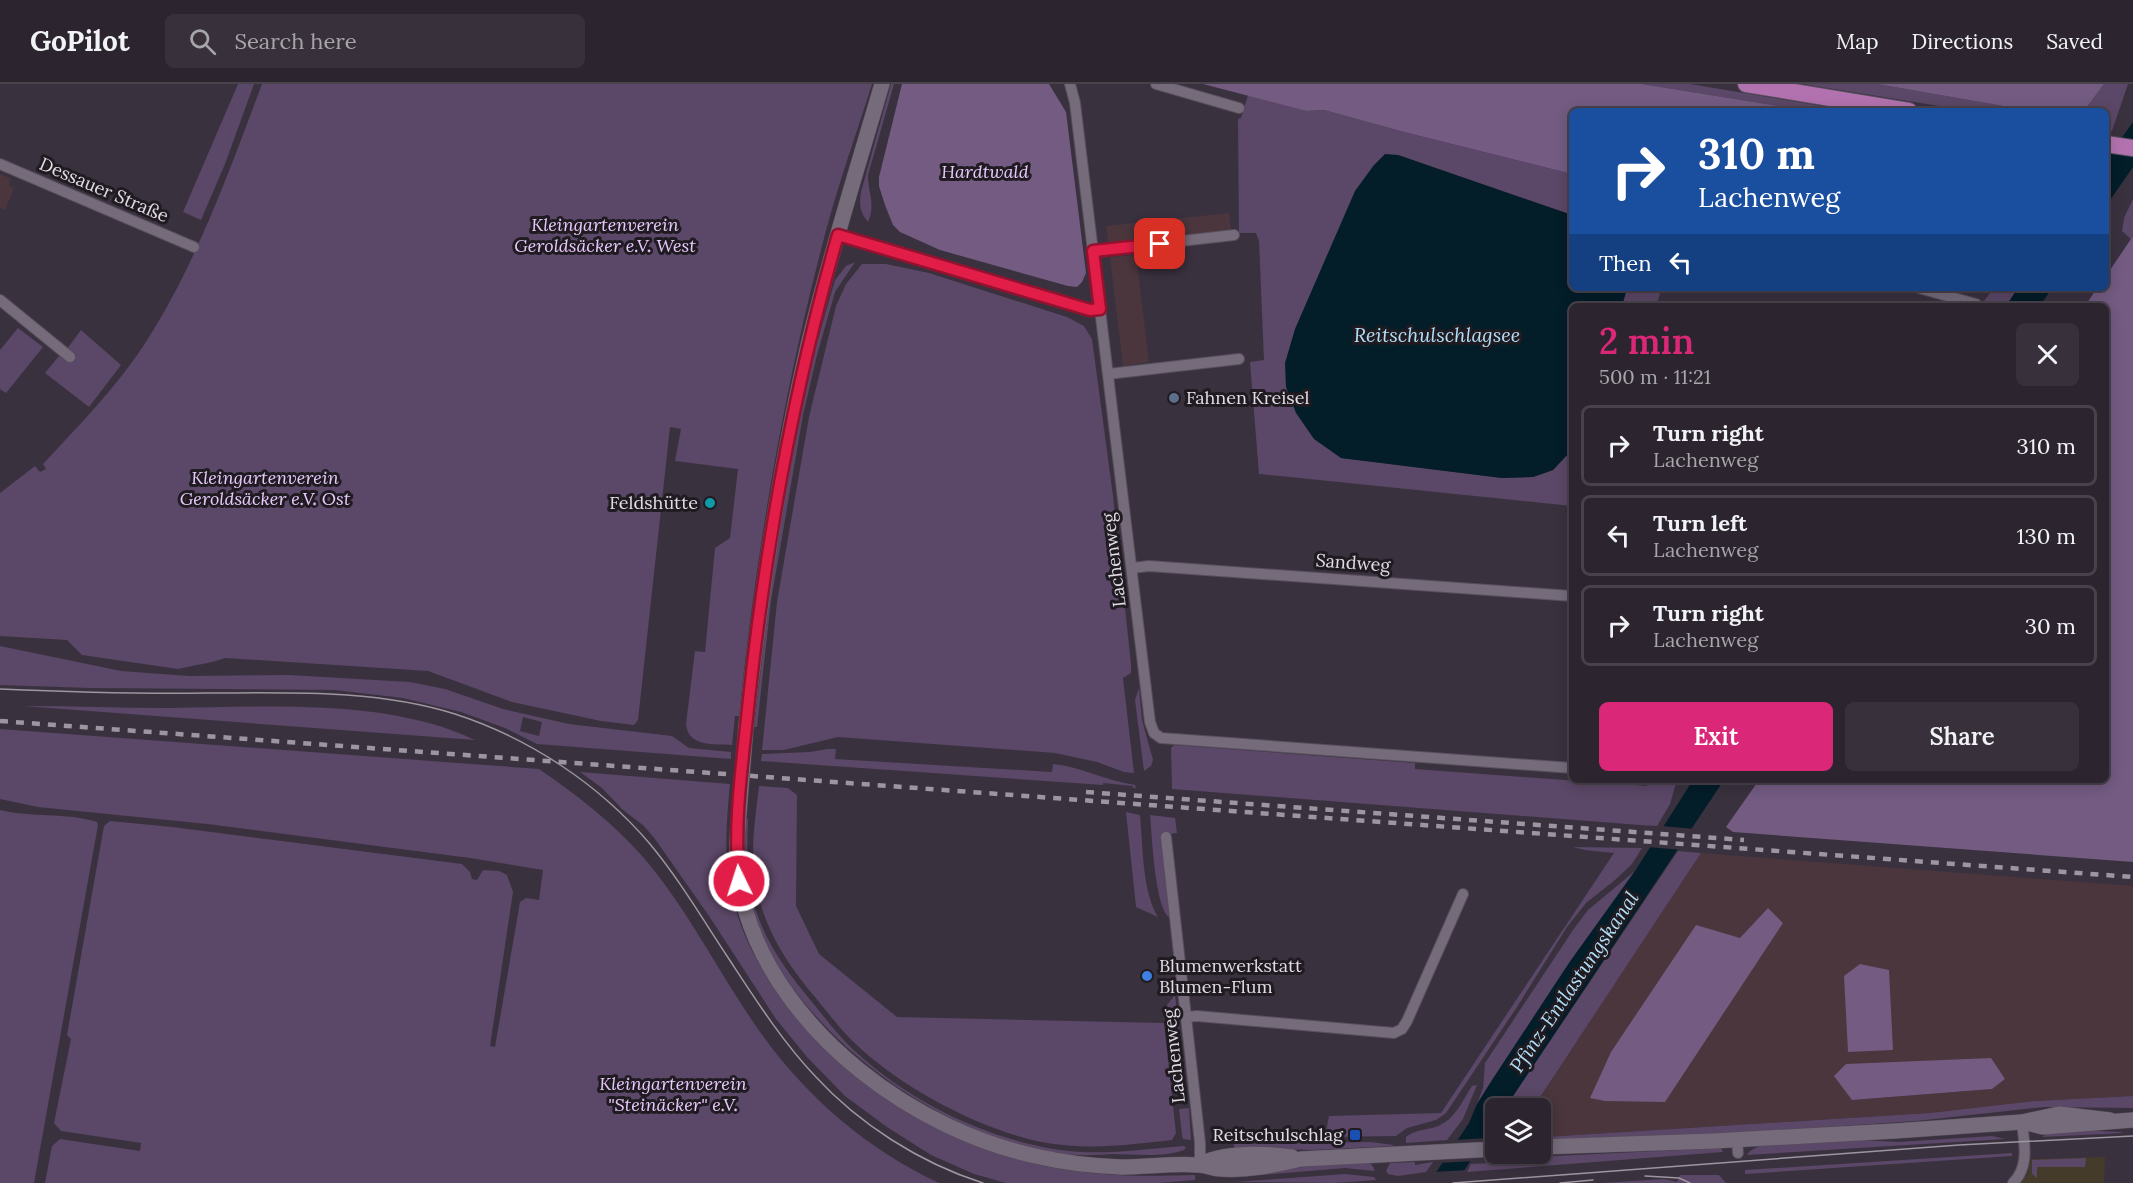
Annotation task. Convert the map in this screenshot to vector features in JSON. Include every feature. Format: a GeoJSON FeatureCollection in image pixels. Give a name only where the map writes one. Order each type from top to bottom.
{"type":"FeatureCollection","features":[{"type":"Feature","properties":{"kind":"main road"},"geometry":{"type":"LineString","coordinates":[[1746,84],[1891,108]]}},
{"type":"Feature","properties":{"kind":"main road"},"geometry":{"type":"LineString","coordinates":[[2109,144],[2133,148]]}},
{"type":"Feature","properties":{"kind":"street"},"geometry":{"type":"LineString","coordinates":[[882,84],[807,351],[778,489],[761,598],[746,726],[736,851],[741,893],[750,925],[765,957],[785,990],[818,1030],[848,1060],[880,1086],[952,1128],[1041,1158],[1121,1167],[1200,1165],[1212,1159],[1274,1154],[1301,1158],[1485,1149]]}},
{"type":"Feature","properties":{"kind":"street","name":"Lachenweg"},"geometry":{"type":"LineString","coordinates":[[1070,84],[1075,103],[1150,722],[1154,733],[1161,738],[1569,768]]}},
{"type":"Feature","properties":{"kind":"street"},"geometry":{"type":"LineString","coordinates":[[1156,84],[1239,108]]}},
{"type":"Feature","properties":{"kind":"street","name":"Dessauer Straße"},"geometry":{"type":"LineString","coordinates":[[0,164],[194,247]]}},
{"type":"Feature","properties":{"kind":"street"},"geometry":{"type":"LineString","coordinates":[[838,235],[1090,310],[1100,309]]}},
{"type":"Feature","properties":{"kind":"street"},"geometry":{"type":"LineString","coordinates":[[1093,251],[1234,235]]}},
{"type":"Feature","properties":{"kind":"street"},"geometry":{"type":"LineString","coordinates":[[1930,291],[1972,303]]}},
{"type":"Feature","properties":{"kind":"street"},"geometry":{"type":"LineString","coordinates":[[0,300],[70,357]]}},
{"type":"Feature","properties":{"kind":"street"},"geometry":{"type":"LineString","coordinates":[[1108,374],[1239,359]]}},
{"type":"Feature","properties":{"kind":"street","name":"Sandweg"},"geometry":{"type":"LineString","coordinates":[[1132,568],[1149,566],[1569,596]]}},
{"type":"Feature","properties":{"kind":"street","name":"Lachenweg"},"geometry":{"type":"LineString","coordinates":[[1166,837],[1200,1143],[1200,1165]]}},
{"type":"Feature","properties":{"kind":"street"},"geometry":{"type":"LineString","coordinates":[[1186,1017],[1197,1016],[1394,1033],[1402,1029],[1407,1021],[1463,894]]}},
{"type":"Feature","properties":{"kind":"street"},"geometry":{"type":"LineString","coordinates":[[1551,1147],[1738,1146],[2022,1122],[2059,1114],[2110,1120],[2133,1120]]}},
{"type":"Feature","properties":{"kind":"street"},"geometry":{"type":"LineString","coordinates":[[2013,1183],[2025,1163],[2022,1122]]}},
{"type":"Feature","properties":{"kind":"shaded area"},"geometry":{"type":"Polygon","coordinates":[[[0,174],[10,178],[9,186],[14,188],[5,210],[0,208],[0,174]]]}},
{"type":"Feature","properties":{"kind":"shaded area"},"geometry":{"type":"Polygon","coordinates":[[[1229,213],[1231,230],[1108,243],[1106,226],[1229,213]]]}},
{"type":"Feature","properties":{"kind":"shaded area"},"geometry":{"type":"Polygon","coordinates":[[[1136,255],[1149,362],[1123,366],[1110,257],[1136,255]]]}},
{"type":"Feature","properties":{"kind":"shaded area"},"geometry":{"type":"Polygon","coordinates":[[[1701,853],[2133,886],[2133,1096],[2035,1101],[1930,1113],[1551,1137],[1551,1098],[1540,1098],[1701,853]],[[1768,908],[1740,939],[1783,923],[1768,908]],[[2005,1078],[1852,1100],[1992,1089],[2005,1078]]]}},
{"type":"Feature","properties":{"kind":"shaded area"},"geometry":{"type":"Polygon","coordinates":[[[2105,1157],[2104,1183],[2021,1183],[2029,1172],[2031,1159],[2105,1157]]]}},
{"type":"Feature","properties":{"kind":"green space"},"geometry":{"type":"Polygon","coordinates":[[[238,84],[254,84],[225,164],[201,220],[183,212],[238,84]]]}},
{"type":"Feature","properties":{"kind":"green space"},"geometry":{"type":"Polygon","coordinates":[[[262,84],[872,84],[832,209],[785,409],[763,531],[739,716],[735,716],[732,745],[703,743],[692,737],[686,724],[695,651],[705,652],[715,548],[730,538],[738,469],[675,461],[681,429],[670,427],[638,720],[634,725],[601,721],[512,702],[428,671],[225,658],[178,669],[82,655],[67,640],[0,636],[0,493],[35,466],[40,472],[46,469],[43,464],[110,390],[146,342],[181,280],[211,216],[262,84]]]}},
{"type":"Feature","properties":{"kind":"green space"},"geometry":{"type":"Polygon","coordinates":[[[891,84],[894,84],[868,175],[872,204],[868,222],[861,208],[861,192],[891,84]]]}},
{"type":"Feature","properties":{"kind":"green space","name":"Hardtwald"},"geometry":{"type":"Polygon","coordinates":[[[902,84],[1049,84],[1066,112],[1086,273],[1077,287],[940,250],[900,232],[893,225],[879,186],[879,177],[902,84]]]}},
{"type":"Feature","properties":{"kind":"green space"},"geometry":{"type":"Polygon","coordinates":[[[1203,84],[1642,84],[1791,108],[1569,108],[1569,173],[1324,110],[1306,111],[1203,84]]]}},
{"type":"Feature","properties":{"kind":"green space"},"geometry":{"type":"Polygon","coordinates":[[[1642,84],[1690,84],[1834,108],[1791,108],[1642,84]]]}},
{"type":"Feature","properties":{"kind":"green space"},"geometry":{"type":"Polygon","coordinates":[[[1803,84],[1877,84],[2015,108],[1951,108],[1803,84]]]}},
{"type":"Feature","properties":{"kind":"green space"},"geometry":{"type":"Polygon","coordinates":[[[1877,84],[2104,84],[2086,108],[2015,108],[1877,84]]]}},
{"type":"Feature","properties":{"kind":"green space"},"geometry":{"type":"Polygon","coordinates":[[[2104,84],[2128,84],[2112,131],[2109,130],[2109,108],[2086,108],[2104,84]]]}},
{"type":"Feature","properties":{"kind":"green space"},"geometry":{"type":"Polygon","coordinates":[[[1248,95],[1306,111],[1324,110],[1569,173],[1569,214],[1398,155],[1341,458],[1502,478],[1533,477],[1553,470],[1569,453],[1569,506],[1259,474],[1250,362],[1264,360],[1259,241],[1256,233],[1239,233],[1238,119],[1241,118],[1248,95]]]}},
{"type":"Feature","properties":{"kind":"green space"},"geometry":{"type":"Polygon","coordinates":[[[2133,199],[2133,236],[2131,239],[2122,231],[2124,218],[2133,199]]]}},
{"type":"Feature","properties":{"kind":"green space"},"geometry":{"type":"Polygon","coordinates":[[[2133,236],[2133,862],[1733,832],[1726,827],[1757,783],[2109,783],[2109,303],[2087,303],[2095,291],[2109,291],[2109,272],[2133,236]]]}},
{"type":"Feature","properties":{"kind":"green space"},"geometry":{"type":"Polygon","coordinates":[[[855,262],[835,292],[803,415],[771,601],[757,727],[754,727],[769,600],[800,414],[814,353],[835,280],[846,266],[855,262]]]}},
{"type":"Feature","properties":{"kind":"green space"},"geometry":{"type":"Polygon","coordinates":[[[862,264],[886,264],[929,273],[1067,317],[1084,326],[1092,339],[1113,496],[1131,664],[1131,673],[1123,678],[1134,773],[1055,753],[838,737],[784,750],[762,750],[777,602],[809,417],[836,306],[846,284],[862,264]]]}},
{"type":"Feature","properties":{"kind":"green space"},"geometry":{"type":"Polygon","coordinates":[[[1626,291],[1661,291],[1657,303],[1623,303],[1626,291]]]}},
{"type":"Feature","properties":{"kind":"green space"},"geometry":{"type":"Polygon","coordinates":[[[1992,291],[2016,291],[2008,303],[1982,303],[1992,291]]]}},
{"type":"Feature","properties":{"kind":"green space"},"geometry":{"type":"Polygon","coordinates":[[[18,328],[43,347],[6,393],[0,389],[0,350],[18,328]]]}},
{"type":"Feature","properties":{"kind":"green space"},"geometry":{"type":"Polygon","coordinates":[[[81,330],[121,365],[89,407],[45,373],[59,356],[69,363],[74,356],[67,349],[81,330]]]}},
{"type":"Feature","properties":{"kind":"green space"},"geometry":{"type":"Polygon","coordinates":[[[0,646],[121,671],[189,676],[289,675],[410,682],[445,689],[503,709],[569,724],[672,736],[689,748],[731,752],[731,759],[537,744],[505,728],[461,712],[403,698],[335,690],[0,685],[0,646]],[[523,717],[520,731],[539,736],[542,722],[523,717]]]}},
{"type":"Feature","properties":{"kind":"green space"},"geometry":{"type":"Polygon","coordinates":[[[1139,688],[1142,720],[1153,760],[1151,766],[1144,771],[1135,700],[1139,688]]]}},
{"type":"Feature","properties":{"kind":"green space"},"geometry":{"type":"Polygon","coordinates":[[[23,706],[285,707],[365,711],[404,717],[441,727],[475,740],[23,706]]]}},
{"type":"Feature","properties":{"kind":"green space","name":"Kleingartenverein \"Steinäcker\" e.V."},"geometry":{"type":"Polygon","coordinates":[[[0,729],[539,769],[594,810],[643,857],[683,911],[761,1033],[804,1085],[827,1108],[880,1150],[939,1183],[45,1183],[52,1146],[60,1139],[140,1151],[141,1143],[61,1131],[54,1123],[71,1039],[67,1035],[104,826],[110,821],[462,864],[470,872],[472,879],[477,880],[483,870],[499,871],[507,875],[513,892],[490,1046],[495,1047],[520,902],[526,898],[539,900],[543,870],[470,858],[207,824],[38,807],[0,799],[0,729]]]}},
{"type":"Feature","properties":{"kind":"green space"},"geometry":{"type":"Polygon","coordinates":[[[1174,745],[1415,763],[1415,769],[1569,780],[1569,783],[1647,786],[1648,783],[1676,783],[1670,804],[1657,826],[1640,825],[1172,789],[1171,748],[1174,745]]]}},
{"type":"Feature","properties":{"kind":"green space"},"geometry":{"type":"Polygon","coordinates":[[[836,749],[835,759],[1052,772],[1053,764],[1135,785],[1136,788],[1103,783],[1103,785],[761,761],[762,754],[836,749]]]}},
{"type":"Feature","properties":{"kind":"green space"},"geometry":{"type":"Polygon","coordinates":[[[580,772],[730,784],[726,844],[727,868],[735,907],[755,957],[785,1002],[821,1043],[853,1073],[885,1097],[942,1127],[1028,1162],[1069,1170],[1111,1174],[1195,1175],[1195,1180],[1160,1183],[1006,1183],[974,1174],[931,1155],[887,1127],[845,1096],[807,1057],[776,1019],[709,916],[655,839],[602,788],[580,772]]]}},
{"type":"Feature","properties":{"kind":"green space"},"geometry":{"type":"Polygon","coordinates":[[[759,786],[788,788],[797,795],[796,906],[819,954],[897,1017],[1164,1023],[1176,1133],[1172,1140],[1118,1146],[1077,1146],[1037,1141],[1010,1134],[983,1124],[928,1097],[880,1065],[860,1048],[836,1023],[796,973],[779,947],[766,920],[757,890],[753,864],[759,786]]]}},
{"type":"Feature","properties":{"kind":"green space"},"geometry":{"type":"Polygon","coordinates":[[[0,810],[73,817],[97,822],[98,825],[34,1183],[0,1183],[0,810]]]}},
{"type":"Feature","properties":{"kind":"green space"},"geometry":{"type":"Polygon","coordinates":[[[1126,812],[1140,815],[1146,881],[1158,917],[1136,907],[1126,812]]]}},
{"type":"Feature","properties":{"kind":"green space"},"geometry":{"type":"Polygon","coordinates":[[[1150,815],[1175,818],[1177,833],[1167,834],[1169,917],[1164,911],[1157,886],[1150,815]]]}},
{"type":"Feature","properties":{"kind":"green space"},"geometry":{"type":"Polygon","coordinates":[[[746,818],[748,819],[751,894],[764,932],[794,979],[833,1028],[879,1071],[926,1103],[952,1116],[978,1128],[1033,1145],[1075,1152],[1183,1146],[1186,1147],[1184,1150],[1158,1155],[1074,1155],[1017,1144],[970,1127],[924,1104],[880,1075],[840,1041],[805,1003],[777,963],[757,921],[750,896],[745,857],[746,818]]]}},
{"type":"Feature","properties":{"kind":"green space"},"geometry":{"type":"Polygon","coordinates":[[[1573,847],[1642,848],[1632,864],[1586,903],[1567,927],[1446,1113],[1436,1120],[1407,1128],[1396,1136],[1325,1137],[1329,1116],[1441,1113],[1614,853],[1573,847]]]}},
{"type":"Feature","properties":{"kind":"green space"},"geometry":{"type":"Polygon","coordinates":[[[1678,851],[1701,853],[1540,1098],[1512,1098],[1678,851]]]}},
{"type":"Feature","properties":{"kind":"green space"},"geometry":{"type":"Polygon","coordinates":[[[1635,871],[1569,963],[1477,1104],[1483,1088],[1485,1063],[1573,930],[1588,910],[1635,871]]]}},
{"type":"Feature","properties":{"kind":"green space"},"geometry":{"type":"Polygon","coordinates":[[[1768,908],[1783,923],[1665,1102],[1605,1101],[1590,1098],[1611,1052],[1696,925],[1740,938],[1768,908]]]}},
{"type":"Feature","properties":{"kind":"green space"},"geometry":{"type":"Polygon","coordinates":[[[1860,964],[1889,970],[1893,1050],[1848,1052],[1844,976],[1860,964]]]}},
{"type":"Feature","properties":{"kind":"green space"},"geometry":{"type":"Polygon","coordinates":[[[1175,995],[1179,1028],[1170,1029],[1167,1005],[1175,995]]]}},
{"type":"Feature","properties":{"kind":"green space"},"geometry":{"type":"Polygon","coordinates":[[[1991,1058],[2005,1079],[1992,1089],[1852,1100],[1834,1076],[1846,1064],[1991,1058]]]}},
{"type":"Feature","properties":{"kind":"green space"},"geometry":{"type":"Polygon","coordinates":[[[1477,1085],[1463,1119],[1447,1140],[1406,1143],[1406,1137],[1410,1134],[1447,1121],[1456,1112],[1472,1086],[1477,1085]]]}},
{"type":"Feature","properties":{"kind":"green space"},"geometry":{"type":"Polygon","coordinates":[[[2133,1096],[2133,1108],[2044,1107],[1916,1121],[1736,1133],[1551,1140],[1551,1137],[1930,1113],[2035,1101],[2133,1096]]]}},
{"type":"Feature","properties":{"kind":"green space"},"geometry":{"type":"Polygon","coordinates":[[[1189,1108],[1191,1140],[1183,1139],[1179,1109],[1189,1108]]]}},
{"type":"Feature","properties":{"kind":"green space"},"geometry":{"type":"Polygon","coordinates":[[[2076,1130],[2123,1133],[2042,1137],[2049,1133],[2076,1130]]]}},
{"type":"Feature","properties":{"kind":"green space"},"geometry":{"type":"Polygon","coordinates":[[[1992,1136],[2005,1139],[1747,1155],[1761,1145],[1860,1140],[1899,1142],[1992,1136]]]}},
{"type":"Feature","properties":{"kind":"green space"},"geometry":{"type":"Polygon","coordinates":[[[1371,1142],[1393,1146],[1234,1151],[1234,1144],[1371,1142]]]}},
{"type":"Feature","properties":{"kind":"green space"},"geometry":{"type":"Polygon","coordinates":[[[1721,1148],[1723,1152],[1467,1172],[1471,1164],[1551,1164],[1551,1156],[1721,1148]]]}},
{"type":"Feature","properties":{"kind":"green space"},"geometry":{"type":"Polygon","coordinates":[[[2012,1153],[2012,1156],[1745,1174],[1745,1170],[2012,1153]]]}},
{"type":"Feature","properties":{"kind":"green space"},"geometry":{"type":"Polygon","coordinates":[[[2086,1158],[2085,1167],[2037,1167],[2037,1178],[2032,1174],[2032,1160],[2086,1158]]]}},
{"type":"Feature","properties":{"kind":"green space"},"geometry":{"type":"Polygon","coordinates":[[[1415,1162],[1415,1165],[1433,1162],[1426,1172],[1398,1176],[1388,1174],[1386,1171],[1390,1163],[1415,1162]]]}},
{"type":"Feature","properties":{"kind":"green space"},"geometry":{"type":"Polygon","coordinates":[[[1370,1163],[1374,1171],[1345,1168],[1237,1177],[1316,1165],[1370,1163]]]}},
{"type":"Feature","properties":{"kind":"green space"},"geometry":{"type":"Polygon","coordinates":[[[1345,1174],[1374,1177],[1376,1180],[1335,1183],[1236,1182],[1345,1174]]]}},
{"type":"Feature","properties":{"kind":"green space"},"geometry":{"type":"Polygon","coordinates":[[[1680,1175],[1719,1175],[1726,1183],[1602,1183],[1664,1179],[1677,1182],[1680,1175]]]}},
{"type":"Feature","properties":{"kind":"water"},"geometry":{"type":"Polygon","coordinates":[[[2133,122],[2133,167],[2109,202],[2109,156],[2133,122]]]}},
{"type":"Feature","properties":{"kind":"water","name":"Reitschulschlagsee"},"geometry":{"type":"Polygon","coordinates":[[[1385,154],[1398,155],[1569,214],[1569,291],[1626,291],[1623,303],[1569,303],[1569,453],[1553,470],[1533,477],[1502,478],[1341,458],[1314,439],[1296,413],[1286,387],[1285,363],[1295,329],[1355,191],[1385,154]]]}},
{"type":"Feature","properties":{"kind":"water"},"geometry":{"type":"Polygon","coordinates":[[[2016,291],[2050,291],[2042,303],[2008,303],[2016,291]]]}},
{"type":"Feature","properties":{"kind":"water","name":"Pfinz-Entlastungskanal"},"geometry":{"type":"Polygon","coordinates":[[[1691,783],[1722,783],[1512,1098],[1485,1098],[1485,1138],[1456,1183],[1429,1183],[1469,1123],[1477,1104],[1492,1080],[1569,963],[1635,871],[1691,783]]]}},
{"type":"Feature","properties":{"kind":"pier"},"geometry":{"type":"Polygon","coordinates":[[[1661,826],[1695,829],[1683,850],[1647,847],[1661,826]]]}},
{"type":"Feature","properties":{"kind":"pier"},"geometry":{"type":"Polygon","coordinates":[[[1485,1138],[1485,1144],[1474,1161],[1439,1163],[1454,1140],[1485,1138]]]}},
{"type":"Feature","properties":{"kind":"pier"},"geometry":{"type":"Polygon","coordinates":[[[1468,1170],[1460,1183],[1426,1183],[1433,1172],[1468,1170]]]}},
{"type":"Feature","properties":{"kind":"tram line"},"geometry":{"type":"LineString","coordinates":[[0,689],[363,696],[425,706],[455,714],[510,736],[536,750],[585,783],[630,822],[650,844],[681,885],[779,1033],[832,1094],[871,1126],[914,1153],[936,1165],[983,1183]]}},
{"type":"Feature","properties":{"kind":"tram line"},"geometry":{"type":"LineString","coordinates":[[1453,1183],[1959,1145],[2133,1136]]}},
{"type":"Feature","properties":{"kind":"tram line"},"geometry":{"type":"LineString","coordinates":[[1645,1176],[1679,1178],[1690,1183]]}},
{"type":"Feature","properties":{"kind":"tram line"},"geometry":{"type":"LineString","coordinates":[[1560,1183],[1593,1180]]}},
{"type":"Feature","properties":{"kind":"railway"},"geometry":{"type":"LineString","coordinates":[[0,721],[2133,877]]}},
{"type":"Feature","properties":{"kind":"railway"},"geometry":{"type":"LineString","coordinates":[[1086,792],[1744,840]]}},
{"type":"Feature","properties":{"kind":"place","name":"Fahnen Kreisel"},"geometry":{"type":"Point","coordinates":[1174,398]}},
{"type":"Feature","properties":{"kind":"place","name":"Feldshütte"},"geometry":{"type":"Point","coordinates":[710,503]}},
{"type":"Feature","properties":{"kind":"place","name":"Blumenwerkstatt Blumen-Flum"},"geometry":{"type":"Point","coordinates":[1147,976]}},
{"type":"Feature","properties":{"kind":"place","name":"Reitschulschlag"},"geometry":{"type":"Point","coordinates":[1355,1135]}},
{"type":"Feature","properties":{"kind":"route"},"geometry":{"type":"LineString","coordinates":[[739,881],[736,851],[746,726],[769,542],[793,413],[820,297],[838,235],[1090,310],[1100,309],[1093,251],[1160,244]]}},
{"type":"Feature","properties":{"kind":"park label","name":"Kleingartenverein Geroldsäcker e.V. West"},"geometry":{"type":"Point","coordinates":[605,235]}},
{"type":"Feature","properties":{"kind":"park label","name":"Kleingartenverein Geroldsäcker e.V. Ost"},"geometry":{"type":"Point","coordinates":[265,488]}}]}
